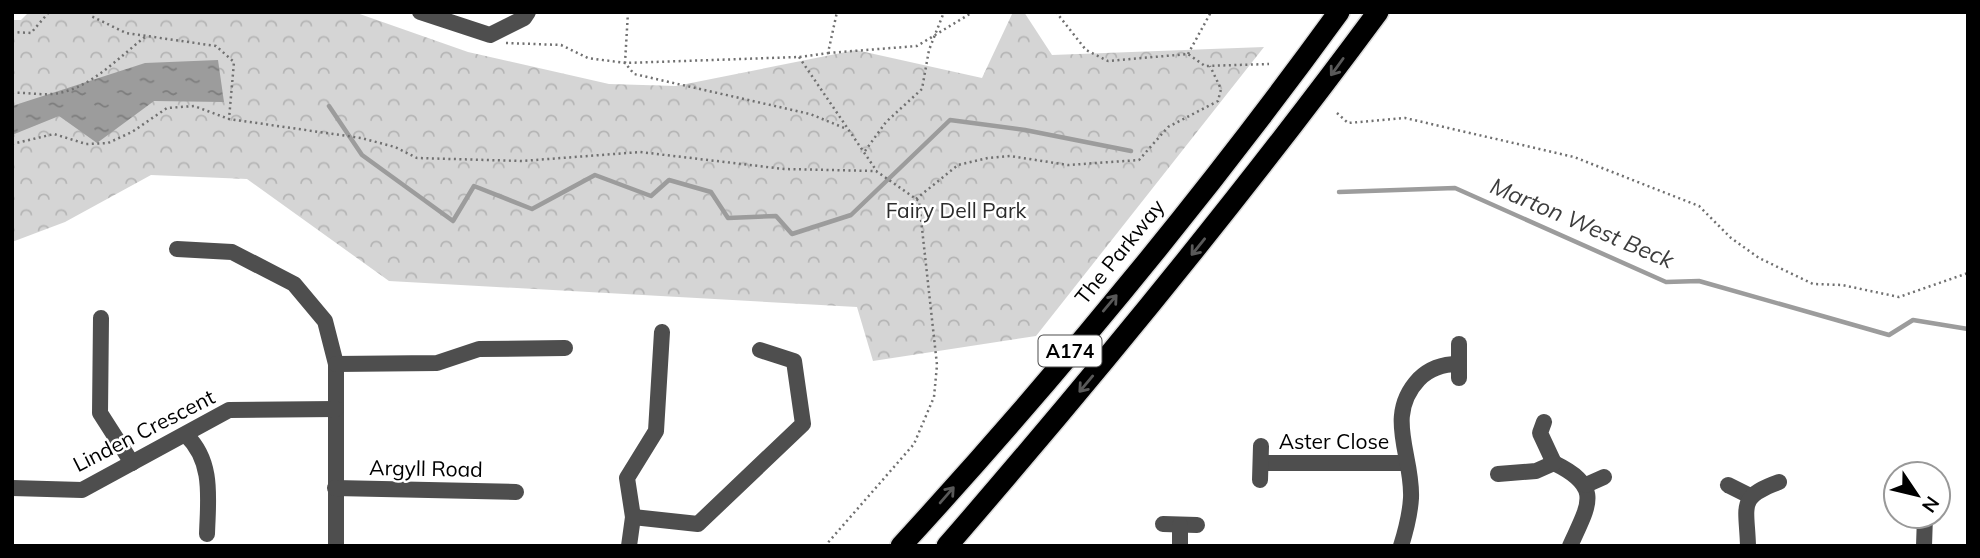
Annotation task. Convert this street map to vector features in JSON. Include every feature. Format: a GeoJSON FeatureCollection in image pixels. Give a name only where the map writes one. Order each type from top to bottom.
{"type":"FeatureCollection","features":[{"type":"Feature","properties":{"kind":"highway","name":"The Parkway"},"geometry":{"type":"LineString","coordinates":[[901,546],[1011,423],[1122,289],[1339,12]]}},
{"type":"Feature","properties":{"kind":"highway","name":"A174"},"geometry":{"type":"LineString","coordinates":[[947,546],[1145,313],[1256,174],[1378,12]]}},
{"type":"Feature","properties":{"kind":"street"},"geometry":{"type":"LineString","coordinates":[[420,12],[490,35],[524,18],[528,12]]}},
{"type":"Feature","properties":{"kind":"street"},"geometry":{"type":"LineString","coordinates":[[177,249],[232,252],[294,284],[325,321],[336,364],[335,546]]}},
{"type":"Feature","properties":{"kind":"street"},"geometry":{"type":"LineString","coordinates":[[101,318],[100,413],[132,463]]}},
{"type":"Feature","properties":{"kind":"street"},"geometry":{"type":"LineString","coordinates":[[629,546],[634,517],[627,478],[656,432],[662,332]]}},
{"type":"Feature","properties":{"kind":"street"},"geometry":{"type":"LineString","coordinates":[[1401,546],[1408,526],[1411,496],[1399,419],[1408,393],[1425,373],[1447,363],[1458,371],[1459,344]]}},
{"type":"Feature","properties":{"kind":"street"},"geometry":{"type":"LineString","coordinates":[[336,364],[437,363],[479,349],[565,348]]}},
{"type":"Feature","properties":{"kind":"street"},"geometry":{"type":"LineString","coordinates":[[634,517],[698,524],[803,424],[794,361],[760,350]]}},
{"type":"Feature","properties":{"kind":"street","name":"Linden Crescent"},"geometry":{"type":"LineString","coordinates":[[12,488],[82,490],[229,410],[336,409]]}},
{"type":"Feature","properties":{"kind":"street"},"geometry":{"type":"LineString","coordinates":[[1544,422],[1540,433],[1554,463],[1572,472],[1586,485],[1587,506],[1570,546]]}},
{"type":"Feature","properties":{"kind":"street"},"geometry":{"type":"LineString","coordinates":[[186,435],[194,443],[208,474],[207,534]]}},
{"type":"Feature","properties":{"kind":"street","name":"Aster Close"},"geometry":{"type":"LineString","coordinates":[[1261,446],[1261,471],[1407,463]]}},
{"type":"Feature","properties":{"kind":"street"},"geometry":{"type":"LineString","coordinates":[[1497,474],[1536,471],[1554,463]]}},
{"type":"Feature","properties":{"kind":"street"},"geometry":{"type":"LineString","coordinates":[[1586,485],[1604,477]]}},
{"type":"Feature","properties":{"kind":"street"},"geometry":{"type":"LineString","coordinates":[[1748,546],[1747,504],[1750,496],[1756,490],[1779,482]]}},
{"type":"Feature","properties":{"kind":"street"},"geometry":{"type":"LineString","coordinates":[[1728,485],[1750,496]]}},
{"type":"Feature","properties":{"kind":"street","name":"Argyll Road"},"geometry":{"type":"LineString","coordinates":[[335,488],[516,492]]}},
{"type":"Feature","properties":{"kind":"street"},"geometry":{"type":"LineString","coordinates":[[1163,524],[1197,525]]}},
{"type":"Feature","properties":{"kind":"street"},"geometry":{"type":"LineString","coordinates":[[1180,525],[1180,546]]}},
{"type":"Feature","properties":{"kind":"path"},"geometry":{"type":"LineString","coordinates":[[12,32],[32,33],[49,12]]}},
{"type":"Feature","properties":{"kind":"path"},"geometry":{"type":"LineString","coordinates":[[91,12],[91,16],[125,33],[216,46],[234,62],[229,118]]}},
{"type":"Feature","properties":{"kind":"path"},"geometry":{"type":"LineString","coordinates":[[628,12],[625,63],[634,74],[780,107],[847,129]]}},
{"type":"Feature","properties":{"kind":"path"},"geometry":{"type":"LineString","coordinates":[[828,53],[837,12]]}},
{"type":"Feature","properties":{"kind":"path"},"geometry":{"type":"LineString","coordinates":[[865,151],[887,122],[922,89],[933,37],[943,12]]}},
{"type":"Feature","properties":{"kind":"path"},"geometry":{"type":"LineString","coordinates":[[490,35],[509,44],[561,45],[588,58],[625,63],[799,57],[917,46],[973,12]]}},
{"type":"Feature","properties":{"kind":"path"},"geometry":{"type":"LineString","coordinates":[[1056,12],[1086,50],[1108,61],[1188,54],[1210,66],[1269,64]]}},
{"type":"Feature","properties":{"kind":"path"},"geometry":{"type":"LineString","coordinates":[[1188,54],[1211,12]]}},
{"type":"Feature","properties":{"kind":"path"},"geometry":{"type":"LineString","coordinates":[[12,93],[32,91],[51,94],[84,84],[146,36]]}},
{"type":"Feature","properties":{"kind":"path"},"geometry":{"type":"LineString","coordinates":[[799,57],[876,171]]}},
{"type":"Feature","properties":{"kind":"path"},"geometry":{"type":"LineString","coordinates":[[917,200],[958,165],[988,158],[1010,156],[1068,165],[1139,160],[1168,127],[1218,101],[1221,89],[1210,66]]}},
{"type":"Feature","properties":{"kind":"path"},"geometry":{"type":"LineString","coordinates":[[12,144],[54,134],[86,144],[108,143],[132,132],[167,108],[194,106],[229,118],[361,138],[395,147],[417,158],[522,161],[640,152],[784,169],[876,171],[917,200],[937,365],[934,397],[914,443],[825,546]]}},
{"type":"Feature","properties":{"kind":"path"},"geometry":{"type":"LineString","coordinates":[[1336,113],[1348,122],[1405,118],[1574,157],[1699,206],[1731,238],[1759,258],[1813,284],[1842,285],[1899,297],[1968,273]]}},
{"type":"Feature","properties":{"kind":"green space","name":"Fairy Dell Park"},"geometry":{"type":"Polygon","coordinates":[[[29,12],[354,12],[468,52],[609,84],[676,86],[856,50],[982,78],[1013,12],[1024,12],[1052,55],[1264,47],[1036,336],[873,361],[857,307],[389,281],[247,179],[151,175],[65,222],[12,242],[12,20],[21,20],[29,12]]]}},
{"type":"Feature","properties":{"kind":"water"},"geometry":{"type":"Polygon","coordinates":[[[218,60],[224,102],[154,101],[97,143],[59,116],[12,135],[12,106],[145,63],[218,60]]]}},
{"type":"Feature","properties":{"kind":"waterway","name":"Marton West Beck"},"geometry":{"type":"LineString","coordinates":[[329,106],[362,155],[453,221],[474,186],[532,209],[595,175],[651,196],[669,180],[711,192],[728,218],[776,216],[792,234],[851,215],[950,120],[1025,130],[1131,151]]}},
{"type":"Feature","properties":{"kind":"waterway","name":"Marton West Beck"},"geometry":{"type":"LineString","coordinates":[[1339,192],[1455,188],[1666,282],[1699,281],[1889,335],[1913,320],[1968,329]]}}]}
